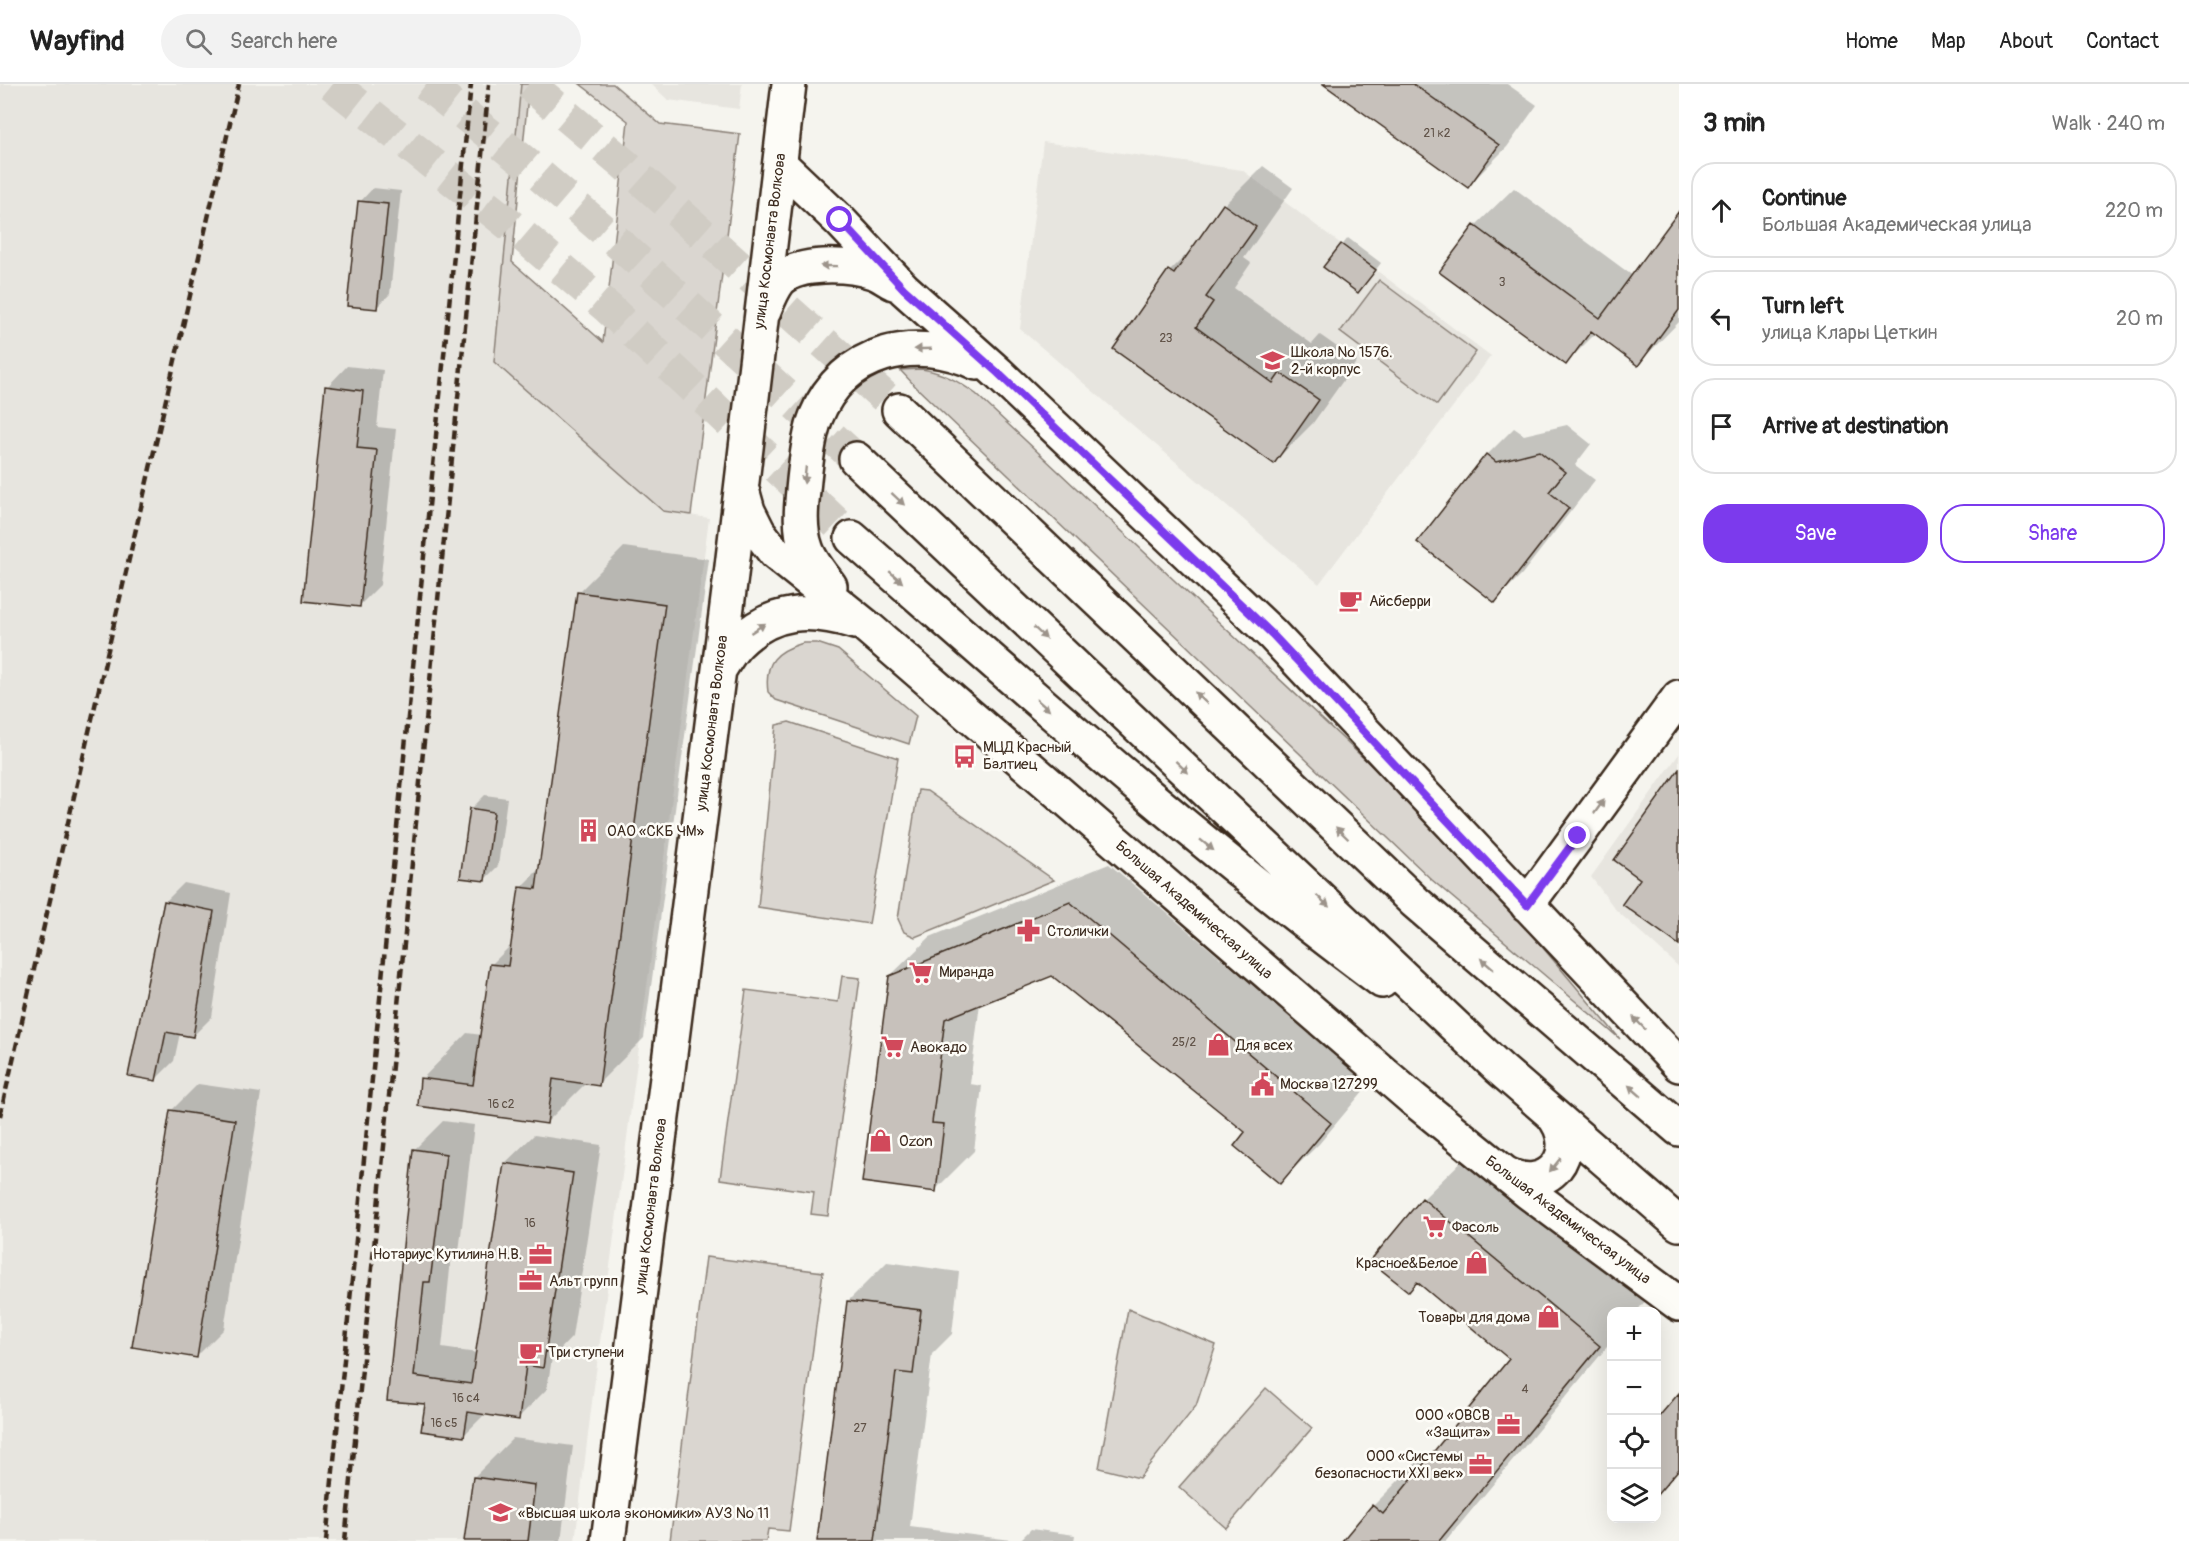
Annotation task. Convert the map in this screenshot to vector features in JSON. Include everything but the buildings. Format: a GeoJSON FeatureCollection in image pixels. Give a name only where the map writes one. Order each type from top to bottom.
{"type":"FeatureCollection","features":[{"type":"Feature","properties":{"kind":"main road","name":"улица Космонавта Волкова"},"geometry":{"type":"LineString","coordinates":[[608,1541],[741,488],[789,84]]}},
{"type":"Feature","properties":{"kind":"main road"},"geometry":{"type":"LineString","coordinates":[[780,164],[840,220],[904,289],[998,373],[1300,663],[1679,1065]]}},
{"type":"Feature","properties":{"kind":"main road"},"geometry":{"type":"LineString","coordinates":[[760,324],[769,297],[780,280],[797,269],[836,266],[874,272],[904,289]]}},
{"type":"Feature","properties":{"kind":"main road"},"geometry":{"type":"LineString","coordinates":[[866,626],[830,586],[806,549],[801,525],[801,511],[806,463],[815,417],[832,388],[855,366],[879,355],[933,348],[958,354],[998,373]]}},
{"type":"Feature","properties":{"kind":"main road"},"geometry":{"type":"LineString","coordinates":[[898,410],[1415,902],[1679,1129]]}},
{"type":"Feature","properties":{"kind":"main road"},"geometry":{"type":"LineString","coordinates":[[856,459],[1499,1068],[1679,1224]]}},
{"type":"Feature","properties":{"kind":"main road","name":"Большая Академическая улица"},"geometry":{"type":"LineString","coordinates":[[741,488],[748,511],[758,531],[775,553],[866,626],[1412,1098],[1503,1172],[1679,1304]]}},
{"type":"Feature","properties":{"kind":"main road"},"geometry":{"type":"LineString","coordinates":[[852,538],[1153,802],[1305,924],[1499,1068]]}},
{"type":"Feature","properties":{"kind":"main road"},"geometry":{"type":"LineString","coordinates":[[718,670],[736,645],[760,625],[783,616],[803,613],[831,615],[866,626]]}},
{"type":"Feature","properties":{"kind":"main road"},"geometry":{"type":"LineString","coordinates":[[1527,905],[1679,697]]}},
{"type":"Feature","properties":{"kind":"main road"},"geometry":{"type":"LineString","coordinates":[[1503,1172],[1527,1181],[1546,1175],[1560,1162],[1565,1150],[1565,1136],[1560,1124],[1552,1114]]}},
{"type":"Feature","properties":{"kind":"shaded area"},"geometry":{"type":"Polygon","coordinates":[[[0,84],[521,84],[494,362],[663,511],[709,518],[575,1541],[0,1541],[0,84]]]}},
{"type":"Feature","properties":{"kind":"shaded area"},"geometry":{"type":"Polygon","coordinates":[[[521,84],[529,84],[512,262],[603,342],[628,121],[580,84],[613,84],[660,124],[740,134],[691,515],[663,511],[494,362],[521,84]]]}},
{"type":"Feature","properties":{"kind":"shaded area"},"geometry":{"type":"Polygon","coordinates":[[[651,84],[742,84],[739,109],[668,100],[651,84]]]}},
{"type":"Feature","properties":{"kind":"shaded area","name":"Школа № 1576. 2-й корпус"},"geometry":{"type":"Polygon","coordinates":[[[1043,142],[1242,170],[1491,356],[1319,584],[1020,329],[1043,142]]]}},
{"type":"Feature","properties":{"kind":"shaded area"},"geometry":{"type":"Polygon","coordinates":[[[1379,280],[1476,352],[1437,405],[1340,332],[1379,280]]]}},
{"type":"Feature","properties":{"kind":"shaded area"},"geometry":{"type":"Polygon","coordinates":[[[922,369],[950,378],[976,394],[1406,798],[1517,917],[1620,1039],[1432,880],[900,370],[922,369]]]}},
{"type":"Feature","properties":{"kind":"shaded area"},"geometry":{"type":"Polygon","coordinates":[[[803,643],[817,643],[838,650],[916,716],[909,744],[776,700],[768,692],[770,665],[779,654],[803,643]]]}},
{"type":"Feature","properties":{"kind":"shaded area"},"geometry":{"type":"Polygon","coordinates":[[[789,722],[898,758],[869,924],[758,907],[776,725],[789,722]]]}},
{"type":"Feature","properties":{"kind":"shaded area"},"geometry":{"type":"Polygon","coordinates":[[[1679,754],[1679,967],[1616,910],[1591,877],[1679,754]]]}},
{"type":"Feature","properties":{"kind":"shaded area"},"geometry":{"type":"Polygon","coordinates":[[[918,790],[927,791],[1054,880],[915,937],[904,932],[898,919],[918,790]]]}},
{"type":"Feature","properties":{"kind":"shaded area"},"geometry":{"type":"Polygon","coordinates":[[[842,976],[860,978],[828,1216],[811,1214],[814,1192],[720,1179],[746,990],[838,1002],[842,976]]]}},
{"type":"Feature","properties":{"kind":"shaded area"},"geometry":{"type":"Polygon","coordinates":[[[706,1257],[823,1272],[789,1531],[768,1529],[766,1541],[670,1541],[706,1257]]]}},
{"type":"Feature","properties":{"kind":"shaded area"},"geometry":{"type":"Polygon","coordinates":[[[1128,1309],[1216,1345],[1196,1406],[1139,1478],[1099,1468],[1128,1309]]]}},
{"type":"Feature","properties":{"kind":"shaded area"},"geometry":{"type":"Polygon","coordinates":[[[1266,1388],[1312,1428],[1226,1528],[1179,1487],[1266,1388]]]}},
{"type":"Feature","properties":{"kind":"tunnel"},"geometry":{"type":"LineString","coordinates":[[332,84],[515,229],[608,308],[852,538]]}},
{"type":"Feature","properties":{"kind":"tunnel"},"geometry":{"type":"LineString","coordinates":[[426,84],[522,160],[615,240],[856,459]]}},
{"type":"Feature","properties":{"kind":"tunnel"},"geometry":{"type":"LineString","coordinates":[[529,84],[624,164],[899,410]]}},
{"type":"Feature","properties":{"kind":"railway"},"geometry":{"type":"LineString","coordinates":[[0,1116],[239,84]]}},
{"type":"Feature","properties":{"kind":"railway"},"geometry":{"type":"LineString","coordinates":[[326,1541],[471,84]]}},
{"type":"Feature","properties":{"kind":"railway"},"geometry":{"type":"LineString","coordinates":[[345,1541],[489,84]]}},
{"type":"Feature","properties":{"kind":"place","name":"Школа № 1576. 2-й корпус"},"geometry":{"type":"Point","coordinates":[1273,361]}},
{"type":"Feature","properties":{"kind":"place","name":"Айсберри"},"geometry":{"type":"Point","coordinates":[1351,601]}},
{"type":"Feature","properties":{"kind":"place","name":"МЦД Красный Балтиец"},"geometry":{"type":"Point","coordinates":[965,756]}},
{"type":"Feature","properties":{"kind":"place","name":"ОАО «СКБ ЧМ»"},"geometry":{"type":"Point","coordinates":[589,831]}},
{"type":"Feature","properties":{"kind":"place","name":"Столички"},"geometry":{"type":"Point","coordinates":[1029,931]}},
{"type":"Feature","properties":{"kind":"place","name":"Миранда"},"geometry":{"type":"Point","coordinates":[921,972]}},
{"type":"Feature","properties":{"kind":"place","name":"Для всех"},"geometry":{"type":"Point","coordinates":[1218,1045]}},
{"type":"Feature","properties":{"kind":"place","name":"Авокадо"},"geometry":{"type":"Point","coordinates":[892,1047]}},
{"type":"Feature","properties":{"kind":"place","name":"Москва 127299"},"geometry":{"type":"Point","coordinates":[1262,1084]}},
{"type":"Feature","properties":{"kind":"place","name":"Ozon"},"geometry":{"type":"Point","coordinates":[881,1141]}},
{"type":"Feature","properties":{"kind":"place","name":"Фасоль"},"geometry":{"type":"Point","coordinates":[1434,1227]}},
{"type":"Feature","properties":{"kind":"place","name":"Нотариус Кутилина Н.В."},"geometry":{"type":"Point","coordinates":[540,1254]}},
{"type":"Feature","properties":{"kind":"place","name":"Красное&Белое"},"geometry":{"type":"Point","coordinates":[1476,1263]}},
{"type":"Feature","properties":{"kind":"place","name":"Альт групп"},"geometry":{"type":"Point","coordinates":[531,1281]}},
{"type":"Feature","properties":{"kind":"place","name":"Товары для дома"},"geometry":{"type":"Point","coordinates":[1548,1317]}},
{"type":"Feature","properties":{"kind":"place","name":"Три ступени"},"geometry":{"type":"Point","coordinates":[530,1352]}},
{"type":"Feature","properties":{"kind":"place","name":"ООО «ОВСВ «Защита»"},"geometry":{"type":"Point","coordinates":[1508,1424]}},
{"type":"Feature","properties":{"kind":"place","name":"ООО «Системы безопасности XXI век»"},"geometry":{"type":"Point","coordinates":[1481,1465]}},
{"type":"Feature","properties":{"kind":"place","name":"«Высшая школа экономики» АУЗ № 11"},"geometry":{"type":"Point","coordinates":[500,1513]}},
{"type":"Feature","properties":{"kind":"route"},"geometry":{"type":"LineString","coordinates":[[840,220],[904,289],[998,373],[1135,506],[1272,634],[1527,905],[1578,836]]}}]}
